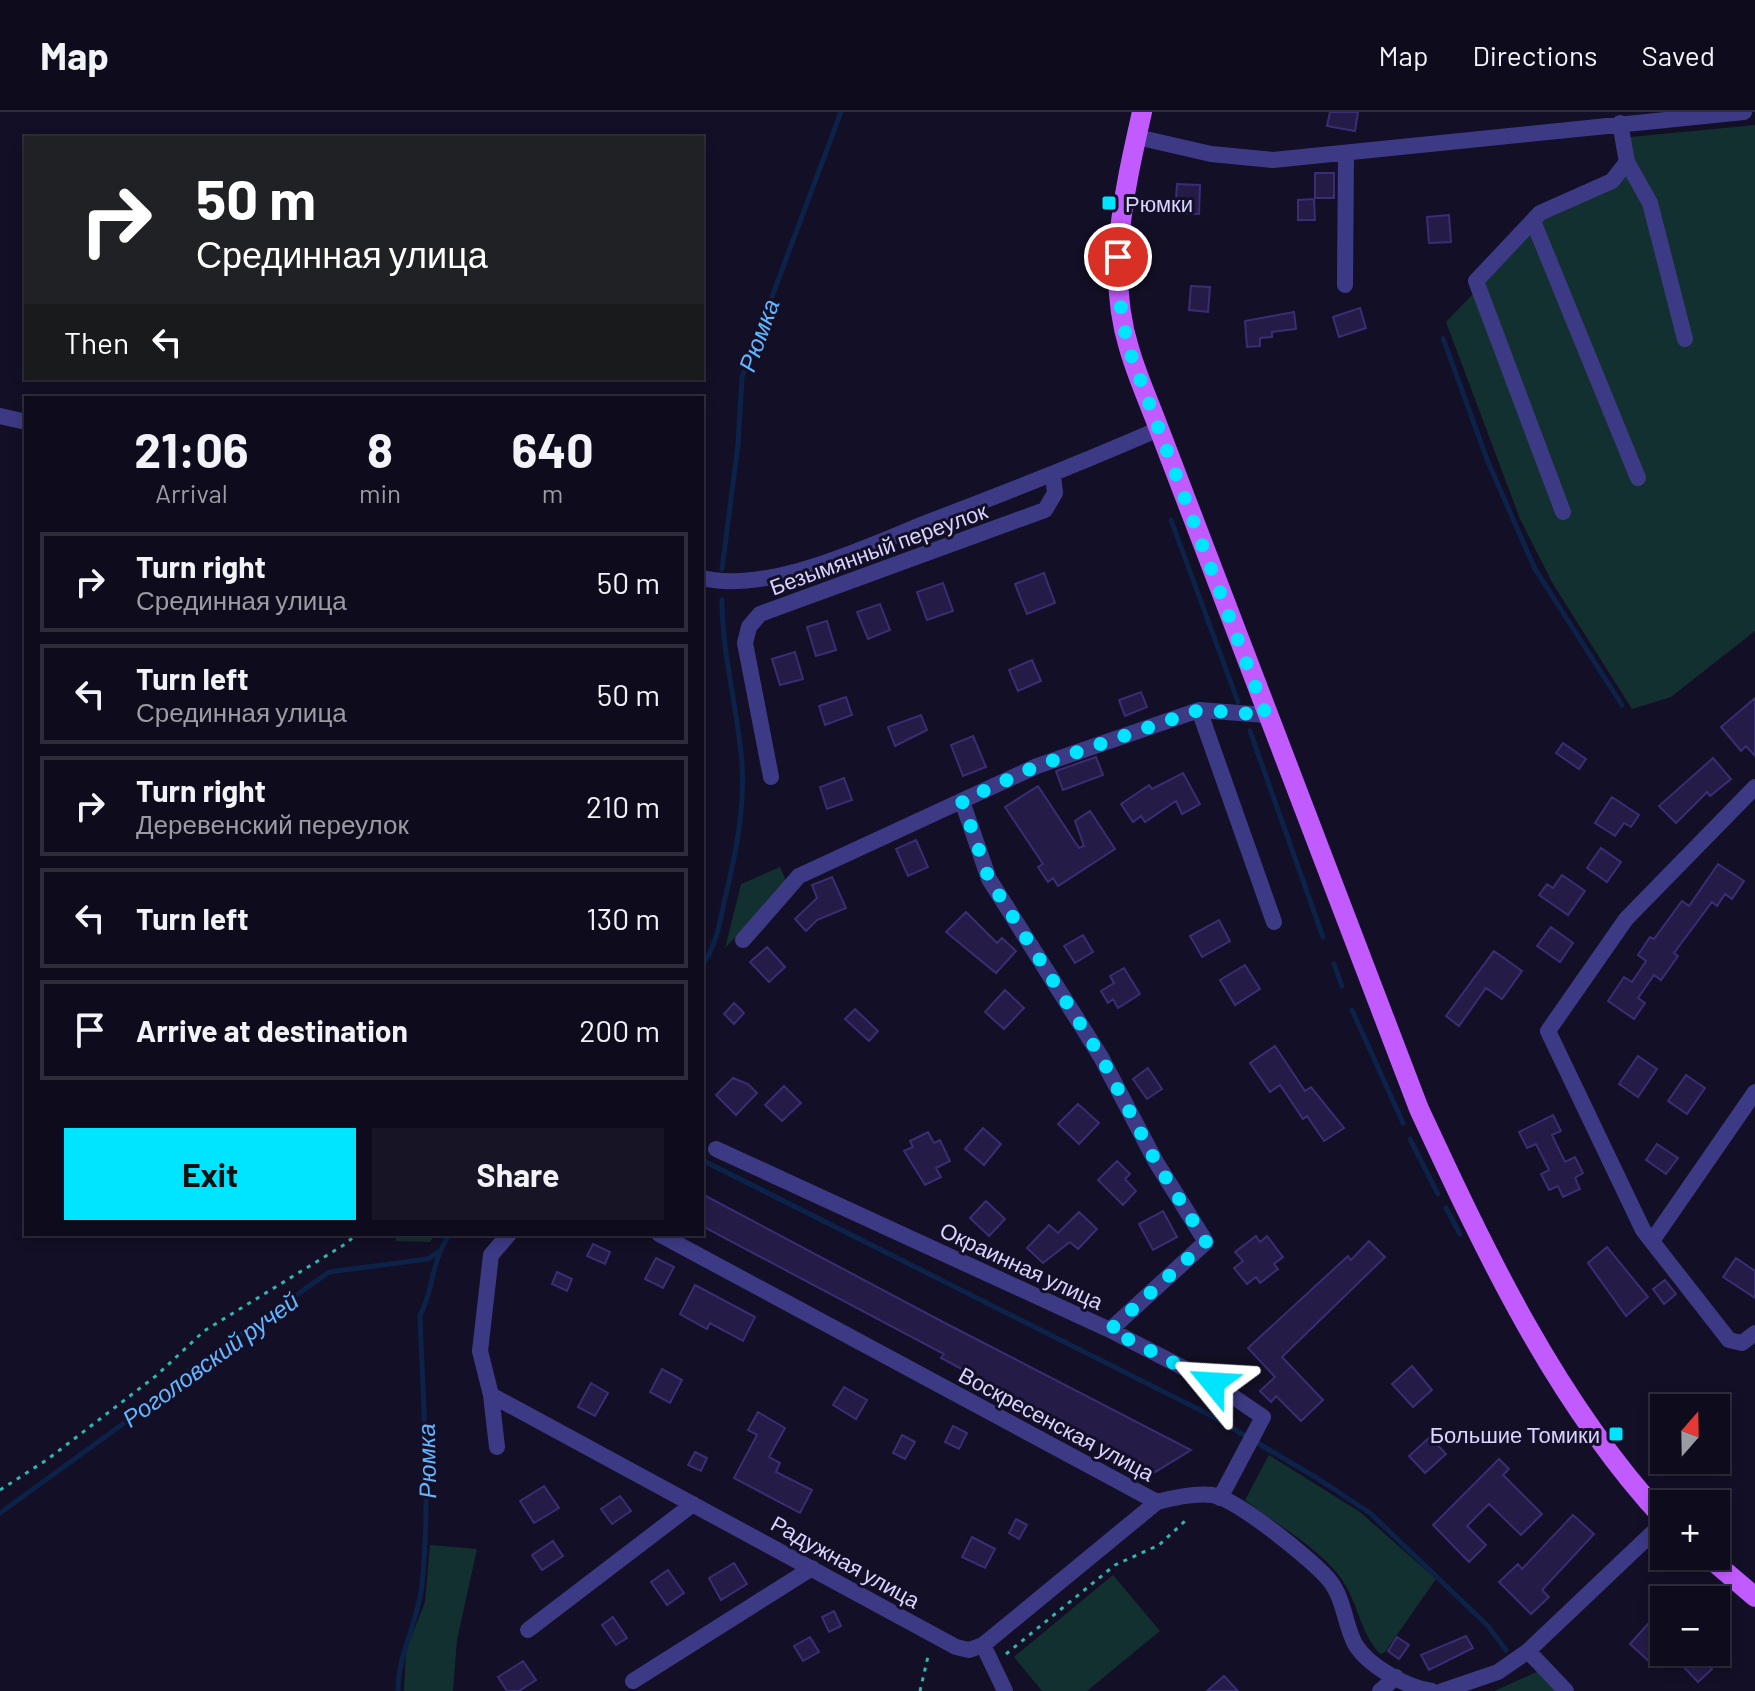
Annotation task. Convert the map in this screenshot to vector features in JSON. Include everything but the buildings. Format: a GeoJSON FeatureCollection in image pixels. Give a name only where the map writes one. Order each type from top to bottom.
{"type":"FeatureCollection","features":[{"type":"Feature","properties":{"kind":"main road"},"geometry":{"type":"LineString","coordinates":[[1142,112],[1124,206],[1117,273],[1128,347],[1419,1109],[1455,1187],[1545,1357],[1592,1434],[1650,1503]]}},
{"type":"Feature","properties":{"kind":"main road"},"geometry":{"type":"LineString","coordinates":[[1723,1570],[1755,1597]]}},
{"type":"Feature","properties":{"kind":"street"},"geometry":{"type":"LineString","coordinates":[[1137,137],[1211,154],[1273,160],[1346,155],[1744,112]]}},
{"type":"Feature","properties":{"kind":"street"},"geometry":{"type":"LineString","coordinates":[[1620,123],[1627,162],[1650,203],[1685,339]]}},
{"type":"Feature","properties":{"kind":"street"},"geometry":{"type":"LineString","coordinates":[[1345,285],[1346,155]]}},
{"type":"Feature","properties":{"kind":"street"},"geometry":{"type":"LineString","coordinates":[[1563,512],[1476,281],[1540,213],[1612,181],[1627,162]]}},
{"type":"Feature","properties":{"kind":"street"},"geometry":{"type":"LineString","coordinates":[[1533,221],[1638,478]]}},
{"type":"Feature","properties":{"kind":"street"},"geometry":{"type":"LineString","coordinates":[[0,416],[24,422]]}},
{"type":"Feature","properties":{"kind":"street"},"geometry":{"type":"LineString","coordinates":[[704,578],[718,582],[759,579],[808,567],[1053,475],[1159,429]]}},
{"type":"Feature","properties":{"kind":"street","name":"Безымянный переулок"},"geometry":{"type":"LineString","coordinates":[[771,777],[745,643],[749,627],[760,614],[1045,510],[1055,493],[1053,475]]}},
{"type":"Feature","properties":{"kind":"street"},"geometry":{"type":"LineString","coordinates":[[743,940],[799,876],[1037,766],[1199,710],[1266,715]]}},
{"type":"Feature","properties":{"kind":"street"},"geometry":{"type":"LineString","coordinates":[[1199,710],[1274,922]]}},
{"type":"Feature","properties":{"kind":"street"},"geometry":{"type":"LineString","coordinates":[[1755,787],[1626,919],[1548,1031],[1643,1230],[1729,1340],[1742,1343],[1755,1333]]}},
{"type":"Feature","properties":{"kind":"street"},"geometry":{"type":"LineString","coordinates":[[962,801],[989,879],[1101,1057],[1156,1162],[1206,1242],[1110,1330]]}},
{"type":"Feature","properties":{"kind":"street"},"geometry":{"type":"LineString","coordinates":[[1652,1241],[1755,1092]]}},
{"type":"Feature","properties":{"kind":"street","name":"Окраинная улица"},"geometry":{"type":"LineString","coordinates":[[716,1149],[1110,1330],[1213,1383],[1263,1417],[1220,1498]]}},
{"type":"Feature","properties":{"kind":"street"},"geometry":{"type":"LineString","coordinates":[[497,1447],[491,1395],[480,1351],[491,1255],[507,1236]]}},
{"type":"Feature","properties":{"kind":"street","name":"Воскресенская улица"},"geometry":{"type":"LineString","coordinates":[[663,1236],[1157,1502],[1212,1495],[1220,1498]]}},
{"type":"Feature","properties":{"kind":"street","name":"Радужная улица"},"geometry":{"type":"LineString","coordinates":[[491,1395],[934,1634],[969,1650],[983,1645]]}},
{"type":"Feature","properties":{"kind":"street"},"geometry":{"type":"LineString","coordinates":[[1220,1498],[1234,1504],[1314,1563],[1333,1584],[1356,1645],[1369,1659],[1396,1677],[1420,1689],[1432,1691]]}},
{"type":"Feature","properties":{"kind":"street"},"geometry":{"type":"LineString","coordinates":[[1005,1691],[983,1645],[1157,1502]]}},
{"type":"Feature","properties":{"kind":"street"},"geometry":{"type":"LineString","coordinates":[[528,1630],[693,1504]]}},
{"type":"Feature","properties":{"kind":"street"},"geometry":{"type":"LineString","coordinates":[[1442,1691],[1498,1672],[1528,1651],[1650,1533]]}},
{"type":"Feature","properties":{"kind":"street"},"geometry":{"type":"LineString","coordinates":[[633,1681],[812,1568]]}},
{"type":"Feature","properties":{"kind":"street"},"geometry":{"type":"LineString","coordinates":[[1528,1651],[1566,1691]]}},
{"type":"Feature","properties":{"kind":"street"},"geometry":{"type":"LineString","coordinates":[[1380,1691],[1396,1677]]}},
{"type":"Feature","properties":{"kind":"path"},"geometry":{"type":"LineString","coordinates":[[0,1490],[48,1459],[145,1384],[204,1331],[354,1236]]}},
{"type":"Feature","properties":{"kind":"path"},"geometry":{"type":"LineString","coordinates":[[993,1666],[1115,1565],[1159,1545],[1185,1521]]}},
{"type":"Feature","properties":{"kind":"path"},"geometry":{"type":"LineString","coordinates":[[920,1691],[934,1634]]}},
{"type":"Feature","properties":{"kind":"green space"},"geometry":{"type":"Polygon","coordinates":[[[1755,125],[1755,631],[1671,697],[1632,709],[1553,584],[1520,519],[1446,322],[1544,220],[1608,189],[1630,137],[1755,125]]]}},
{"type":"Feature","properties":{"kind":"green space"},"geometry":{"type":"Polygon","coordinates":[[[780,867],[787,883],[725,948],[741,884],[780,867]]]}},
{"type":"Feature","properties":{"kind":"green space"},"geometry":{"type":"Polygon","coordinates":[[[396,1236],[434,1236],[430,1242],[396,1241],[396,1236]]]}},
{"type":"Feature","properties":{"kind":"green space"},"geometry":{"type":"Polygon","coordinates":[[[1269,1455],[1360,1512],[1436,1579],[1385,1652],[1380,1654],[1373,1645],[1344,1583],[1327,1562],[1245,1500],[1269,1455]]]}},
{"type":"Feature","properties":{"kind":"green space"},"geometry":{"type":"Polygon","coordinates":[[[430,1545],[477,1549],[457,1640],[453,1691],[404,1691],[406,1651],[425,1602],[430,1545]]]}},
{"type":"Feature","properties":{"kind":"green space"},"geometry":{"type":"Polygon","coordinates":[[[1113,1575],[1160,1631],[1087,1691],[1042,1691],[1014,1657],[1113,1575]]]}},
{"type":"Feature","properties":{"kind":"green space"},"geometry":{"type":"Polygon","coordinates":[[[1539,1671],[1559,1691],[1494,1691],[1539,1671]]]}},
{"type":"Feature","properties":{"kind":"waterway","name":"Рюмка"},"geometry":{"type":"LineString","coordinates":[[722,569],[738,445],[742,377],[841,112]]}},
{"type":"Feature","properties":{"kind":"waterway"},"geometry":{"type":"LineString","coordinates":[[1443,338],[1488,462],[1535,569],[1622,705]]}},
{"type":"Feature","properties":{"kind":"waterway"},"geometry":{"type":"LineString","coordinates":[[1171,520],[1238,702]]}},
{"type":"Feature","properties":{"kind":"waterway","name":"Рюмка"},"geometry":{"type":"LineString","coordinates":[[704,962],[719,927],[742,799],[740,743],[722,600]]}},
{"type":"Feature","properties":{"kind":"waterway"},"geometry":{"type":"LineString","coordinates":[[1250,731],[1323,937]]}},
{"type":"Feature","properties":{"kind":"waterway"},"geometry":{"type":"LineString","coordinates":[[1334,964],[1342,986]]}},
{"type":"Feature","properties":{"kind":"waterway"},"geometry":{"type":"LineString","coordinates":[[1352,1010],[1403,1123]]}},
{"type":"Feature","properties":{"kind":"waterway"},"geometry":{"type":"LineString","coordinates":[[1410,1139],[1438,1194]]}},
{"type":"Feature","properties":{"kind":"waterway"},"geometry":{"type":"LineString","coordinates":[[704,1161],[1210,1415],[1317,1478],[1370,1513],[1487,1625],[1506,1650]]}},
{"type":"Feature","properties":{"kind":"waterway"},"geometry":{"type":"LineString","coordinates":[[1446,1208],[1460,1234]]}},
{"type":"Feature","properties":{"kind":"waterway","name":"Рюмка"},"geometry":{"type":"LineString","coordinates":[[398,1691],[401,1663],[420,1599],[425,1551],[426,1450],[420,1316],[439,1254],[449,1236]]}},
{"type":"Feature","properties":{"kind":"waterway","name":"Роголовский ручей"},"geometry":{"type":"LineString","coordinates":[[0,1513],[149,1405],[172,1383],[329,1272],[428,1259],[438,1252]]}},
{"type":"Feature","properties":{"kind":"place","name":"Рюмки"},"geometry":{"type":"Point","coordinates":[1109,203]}},
{"type":"Feature","properties":{"kind":"place","name":"Большие Томики"},"geometry":{"type":"Point","coordinates":[1616,1434]}},
{"type":"Feature","properties":{"kind":"route"},"geometry":{"type":"LineString","coordinates":[[1118,257],[1121,310],[1128,347],[1266,715],[1199,710],[1037,766],[962,801],[989,879],[1101,1057],[1156,1162],[1206,1242],[1110,1330],[1213,1383]]}}]}
